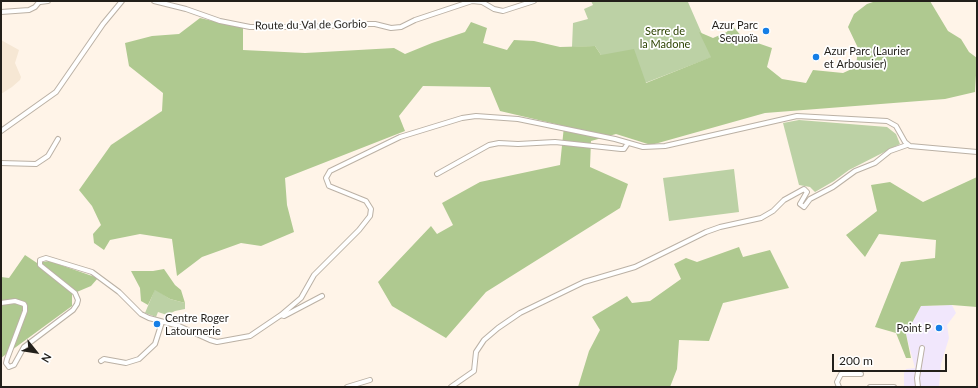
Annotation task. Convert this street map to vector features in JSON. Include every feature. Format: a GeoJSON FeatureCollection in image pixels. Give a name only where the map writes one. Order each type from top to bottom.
{"type":"FeatureCollection","features":[{"type":"Feature","properties":{"kind":"street"},"geometry":{"type":"LineString","coordinates":[[1,12],[29,10],[40,1],[48,1]]}},
{"type":"Feature","properties":{"kind":"street"},"geometry":{"type":"LineString","coordinates":[[1,131],[56,92],[103,24],[122,1]]}},
{"type":"Feature","properties":{"kind":"street","name":"Route du Val de Gorbio"},"geometry":{"type":"LineString","coordinates":[[154,1],[186,9],[220,21],[250,27],[309,27],[375,24],[391,28],[402,27],[415,20],[472,1],[482,2],[494,9],[503,11],[534,1]]}},
{"type":"Feature","properties":{"kind":"street"},"geometry":{"type":"LineString","coordinates":[[1,303],[15,301],[24,304],[25,306],[25,311],[7,359],[6,363],[9,367],[14,365],[21,351],[27,344],[73,310],[77,304],[78,300],[75,293],[40,265],[40,260],[42,258],[51,258],[92,272],[119,292],[142,314],[162,322],[179,326],[210,340],[217,342],[250,336],[281,315],[301,298],[314,274],[359,230],[371,212],[370,205],[366,202],[329,186],[327,182],[327,175],[376,148],[400,137],[459,118],[476,116],[518,119],[615,139],[643,148],[665,146],[704,136],[802,116],[888,121],[896,126],[907,145]]}},
{"type":"Feature","properties":{"kind":"street"},"geometry":{"type":"LineString","coordinates":[[1,163],[36,164],[48,156],[58,139]]}},
{"type":"Feature","properties":{"kind":"street"},"geometry":{"type":"LineString","coordinates":[[437,174],[489,145],[499,143],[518,144],[555,142],[621,149],[624,149],[628,144]]}},
{"type":"Feature","properties":{"kind":"street"},"geometry":{"type":"LineString","coordinates":[[451,387],[474,371],[476,352],[490,334],[520,314],[584,282],[635,267],[706,232],[720,227],[761,218],[773,211],[784,200],[804,189],[808,192],[800,206],[804,207],[810,199],[833,187],[855,171],[875,163],[890,151],[907,145],[928,149],[977,152]]}},
{"type":"Feature","properties":{"kind":"street"},"geometry":{"type":"LineString","coordinates":[[281,315],[284,316],[322,296]]}},
{"type":"Feature","properties":{"kind":"street"},"geometry":{"type":"LineString","coordinates":[[101,360],[104,359],[126,363],[139,359],[154,344],[162,322]]}},
{"type":"Feature","properties":{"kind":"street"},"geometry":{"type":"LineString","coordinates":[[918,387],[917,378],[922,348]]}},
{"type":"Feature","properties":{"kind":"street"},"geometry":{"type":"LineString","coordinates":[[839,387],[837,382],[841,374],[861,374]]}},
{"type":"Feature","properties":{"kind":"street"},"geometry":{"type":"LineString","coordinates":[[347,387],[370,380]]}},
{"type":"Feature","properties":{"kind":"street"},"geometry":{"type":"LineString","coordinates":[[870,387],[894,387]]}},
{"type":"Feature","properties":{"kind":"shaded area"},"geometry":{"type":"Polygon","coordinates":[[[1,40],[19,50],[15,63],[21,77],[20,80],[12,87],[1,94],[1,40]]]}},
{"type":"Feature","properties":{"kind":"shaded area"},"geometry":{"type":"Polygon","coordinates":[[[952,305],[956,313],[947,325],[949,338],[941,364],[939,387],[904,387],[904,373],[906,369],[915,368],[906,334],[921,306],[952,305]]]}},
{"type":"Feature","properties":{"kind":"green space","name":"Serre de la Madone"},"geometry":{"type":"Polygon","coordinates":[[[591,1],[688,2],[712,57],[645,83],[601,55],[595,46],[572,47],[573,23],[588,19],[584,9],[593,5],[591,1]]]}},
{"type":"Feature","properties":{"kind":"green space"},"geometry":{"type":"Polygon","coordinates":[[[876,1],[930,1],[948,31],[961,39],[969,52],[977,58],[975,92],[945,99],[765,113],[651,145],[616,134],[591,141],[590,167],[628,184],[620,208],[486,292],[446,338],[392,306],[378,282],[431,226],[437,234],[453,225],[442,203],[480,182],[560,165],[564,126],[500,111],[490,87],[423,86],[399,116],[405,131],[285,178],[287,205],[294,232],[261,246],[241,243],[202,257],[177,276],[172,239],[140,234],[110,240],[104,250],[94,243],[93,234],[101,225],[92,206],[79,190],[111,145],[162,111],[163,93],[129,66],[125,43],[152,36],[179,34],[200,18],[243,28],[243,50],[305,53],[394,48],[405,54],[465,32],[471,22],[487,28],[483,43],[507,50],[514,40],[534,41],[560,47],[595,46],[601,55],[634,49],[646,83],[711,57],[699,32],[713,38],[727,32],[731,24],[743,38],[772,48],[767,67],[782,79],[806,83],[813,70],[843,73],[856,67],[858,48],[848,27],[854,14],[867,4],[876,1]]]}},
{"type":"Feature","properties":{"kind":"green space"},"geometry":{"type":"Polygon","coordinates":[[[799,120],[887,127],[896,134],[900,144],[849,170],[815,192],[810,187],[799,185],[783,123],[799,120]]]}},
{"type":"Feature","properties":{"kind":"green space"},"geometry":{"type":"Polygon","coordinates":[[[734,169],[739,212],[669,221],[663,178],[734,169]]]}},
{"type":"Feature","properties":{"kind":"green space"},"geometry":{"type":"Polygon","coordinates":[[[977,177],[977,307],[952,305],[921,306],[906,334],[911,358],[906,358],[896,333],[875,327],[901,262],[935,258],[936,240],[879,234],[865,257],[846,235],[877,211],[871,185],[890,182],[923,202],[977,177]]]}},
{"type":"Feature","properties":{"kind":"green space"},"geometry":{"type":"Polygon","coordinates":[[[739,247],[743,257],[770,250],[789,288],[723,303],[709,341],[679,340],[677,369],[670,387],[578,387],[589,351],[600,330],[592,317],[627,296],[632,303],[650,301],[681,279],[674,264],[686,258],[697,262],[739,247]]]}},
{"type":"Feature","properties":{"kind":"green space"},"geometry":{"type":"Polygon","coordinates":[[[25,255],[37,263],[49,261],[98,278],[91,286],[72,294],[72,306],[1,358],[1,277],[9,278],[25,255]]]}},
{"type":"Feature","properties":{"kind":"green space"},"geometry":{"type":"Polygon","coordinates":[[[164,269],[175,285],[181,290],[185,303],[170,299],[155,290],[148,305],[141,301],[140,288],[131,271],[153,271],[164,269]]]}},
{"type":"Feature","properties":{"kind":"green space"},"geometry":{"type":"Polygon","coordinates":[[[155,289],[170,299],[185,303],[185,309],[175,311],[167,315],[158,312],[156,317],[145,313],[155,289]]]}},
{"type":"Feature","properties":{"kind":"place","name":"Azur Parc Sequoïa"},"geometry":{"type":"Point","coordinates":[766,31]}},
{"type":"Feature","properties":{"kind":"place","name":"Azur Parc (Laurier et Arbousier)"},"geometry":{"type":"Point","coordinates":[816,57]}},
{"type":"Feature","properties":{"kind":"place","name":"Centre Roger Latournerie"},"geometry":{"type":"Point","coordinates":[157,324]}},
{"type":"Feature","properties":{"kind":"place","name":"Point P"},"geometry":{"type":"Point","coordinates":[939,328]}}]}
